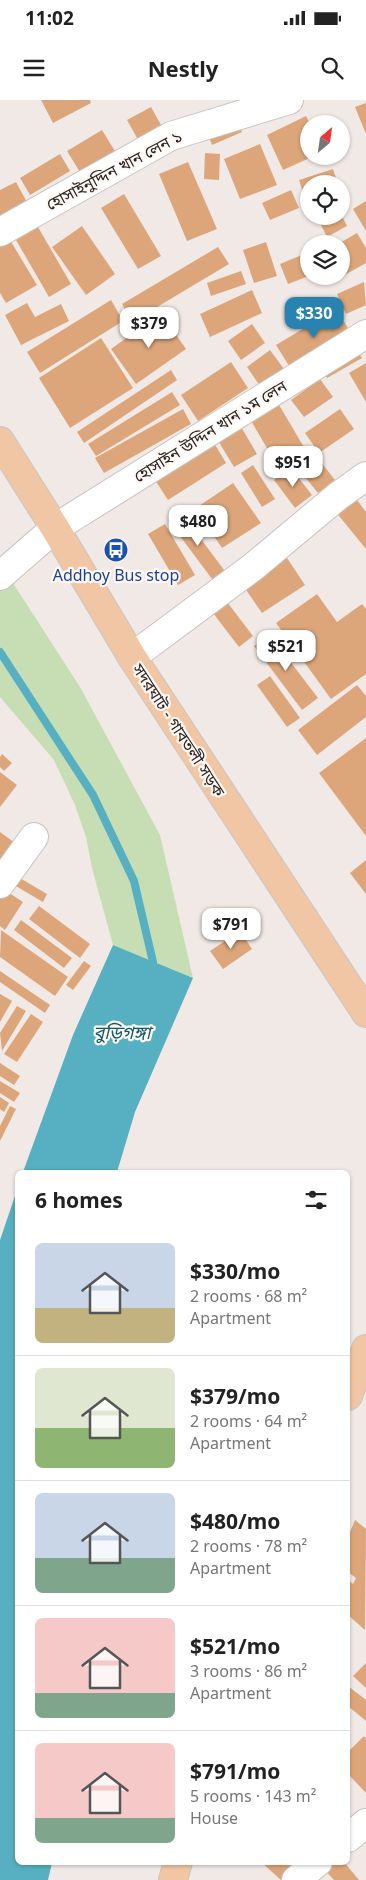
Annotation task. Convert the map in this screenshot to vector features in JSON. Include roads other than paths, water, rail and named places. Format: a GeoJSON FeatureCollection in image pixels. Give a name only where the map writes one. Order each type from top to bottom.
{"type":"FeatureCollection","features":[{"type":"Feature","properties":{"kind":"highway","name":"সদরঘাট - গাবতলী সড়ক"},"geometry":{"type":"LineString","coordinates":[[0,441],[55,528],[132,657],[366,1013]]}},
{"type":"Feature","properties":{"kind":"highway"},"geometry":{"type":"LineString","coordinates":[[350,1391],[366,1349]]}},
{"type":"Feature","properties":{"kind":"highway"},"geometry":{"type":"LineString","coordinates":[[173,1880],[177,1865]]}},
{"type":"Feature","properties":{"kind":"street","name":"হোসাইনুদ্দিন খান লেন ১"},"geometry":{"type":"LineString","coordinates":[[0,232],[171,136],[237,107],[289,100]]}},
{"type":"Feature","properties":{"kind":"street","name":"হোসাইন উদ্দিন খান ১ম লেন"},"geometry":{"type":"LineString","coordinates":[[0,576],[55,528],[366,334]]}},
{"type":"Feature","properties":{"kind":"street"},"geometry":{"type":"LineString","coordinates":[[132,657],[253,567],[338,496],[366,476]]}},
{"type":"Feature","properties":{"kind":"street"},"geometry":{"type":"LineString","coordinates":[[0,884],[34,837]]}},
{"type":"Feature","properties":{"kind":"street"},"geometry":{"type":"LineString","coordinates":[[350,1836],[366,1822]]}},
{"type":"Feature","properties":{"kind":"street"},"geometry":{"type":"LineString","coordinates":[[296,1880],[314,1865]]}},
{"type":"Feature","properties":{"kind":"water","name":"বুড়িগঙ্গা"},"geometry":{"type":"Polygon","coordinates":[[[113,945],[193,978],[135,1112],[118,1170],[24,1170],[73,1035],[113,945]]]}},
{"type":"Feature","properties":{"kind":"water"},"geometry":{"type":"Polygon","coordinates":[[[15,1196],[15,1865],[52,1865],[48,1880],[0,1880],[0,1240],[15,1196]]]}},
{"type":"Feature","properties":{"kind":"waterway"},"geometry":{"type":"LineString","coordinates":[[0,652],[93,795],[134,881],[153,962]]}},
{"type":"Feature","properties":{"kind":"place","name":"Addhoy Bus stop"},"geometry":{"type":"Point","coordinates":[116,550]}}]}
